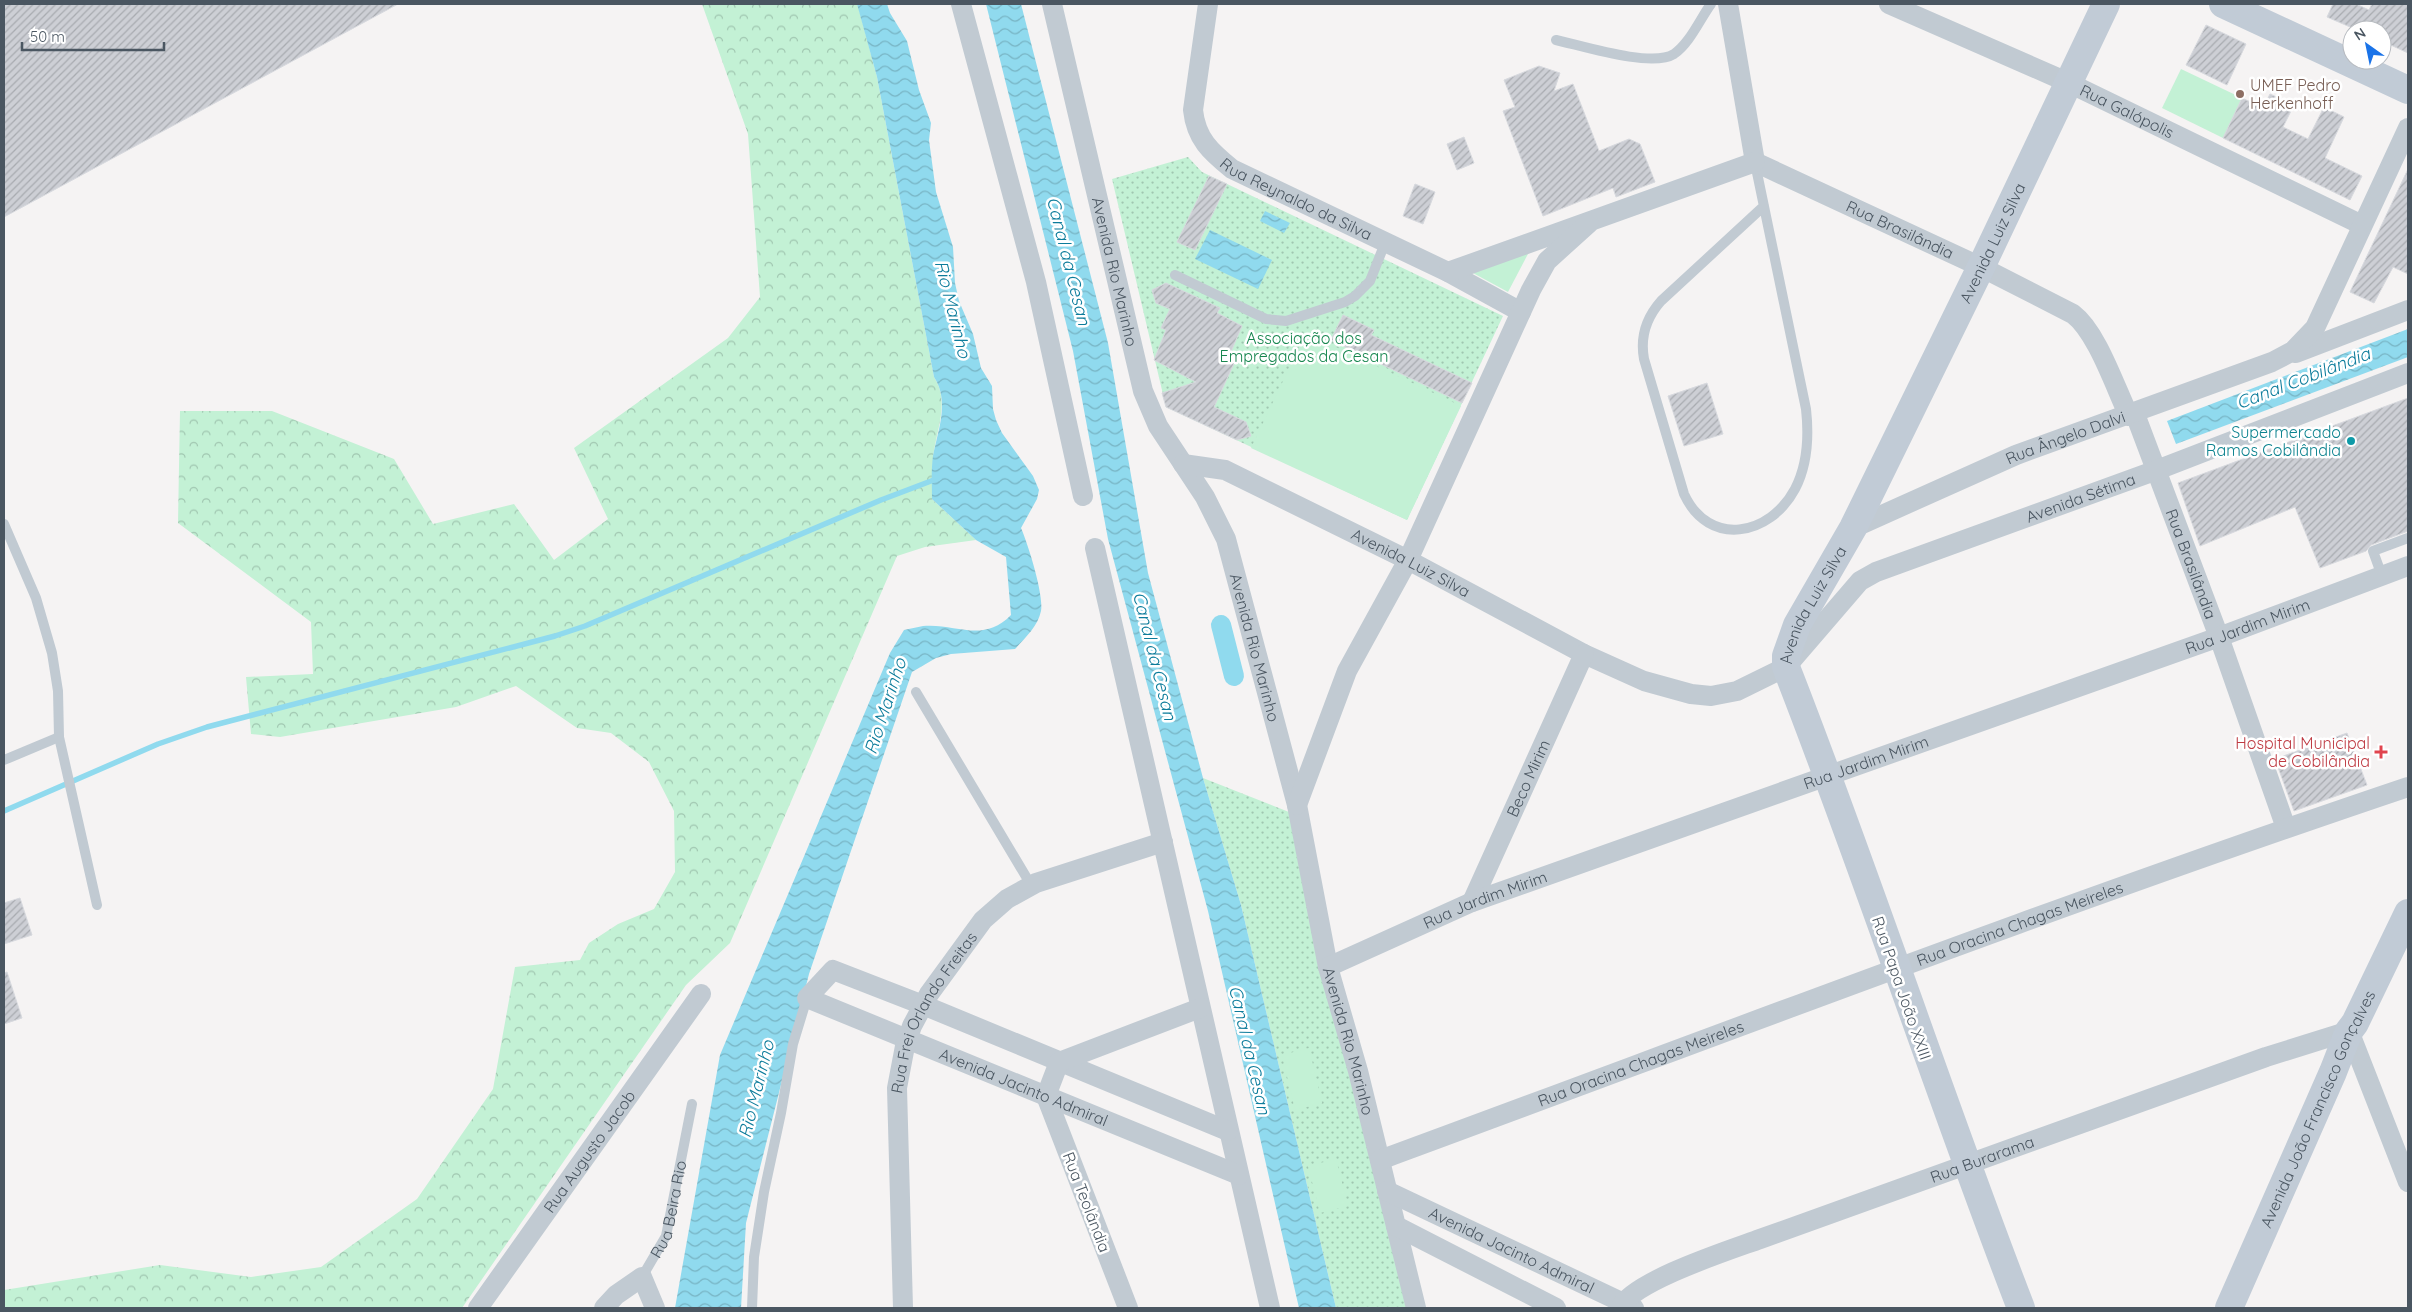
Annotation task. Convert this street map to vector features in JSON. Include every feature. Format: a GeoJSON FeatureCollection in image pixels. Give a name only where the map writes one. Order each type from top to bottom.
{"type":"FeatureCollection","features":[{"type":"Feature","properties":{"kind":"street"},"geometry":{"type":"LineString","coordinates":[[961,4],[1036,282],[1083,496]]}},
{"type":"Feature","properties":{"kind":"street","name":"Avenida Rio Marinho"},"geometry":{"type":"LineString","coordinates":[[1052,4],[1143,391],[1158,426],[1210,506],[1226,539],[1297,805],[1328,967],[1358,1071],[1416,1308]]}},
{"type":"Feature","properties":{"kind":"street","name":"Rua Reynaldo da Silva"},"geometry":{"type":"LineString","coordinates":[[1208,4],[1193,110],[1195,126],[1203,142],[1232,169],[1448,272],[1521,312]]}},
{"type":"Feature","properties":{"kind":"street"},"geometry":{"type":"LineString","coordinates":[[1448,272],[1755,162],[1728,4]]}},
{"type":"Feature","properties":{"kind":"street","name":"Rua Galópolis"},"geometry":{"type":"LineString","coordinates":[[1889,4],[2067,82],[2362,224]]}},
{"type":"Feature","properties":{"kind":"street","name":"Avenida Luiz Silva"},"geometry":{"type":"LineString","coordinates":[[1183,464],[1225,470],[1408,560],[1584,654],[1644,682],[1691,694],[1711,696],[1737,691],[1786,667],[1786,656],[1797,624],[1853,528],[1981,267],[2067,82],[2106,4]]}},
{"type":"Feature","properties":{"kind":"street"},"geometry":{"type":"LineString","coordinates":[[2223,4],[2408,90]]}},
{"type":"Feature","properties":{"kind":"street","name":"Rua Ângelo Dalvi"},"geometry":{"type":"LineString","coordinates":[[2283,357],[2302,344],[2315,328],[2408,128]]}},
{"type":"Feature","properties":{"kind":"street","name":"Rua Brasilândia"},"geometry":{"type":"LineString","coordinates":[[1755,162],[1981,267],[2080,320],[2091,334],[2132,415],[2157,470],[2286,828]]}},
{"type":"Feature","properties":{"kind":"street"},"geometry":{"type":"LineString","coordinates":[[1297,805],[1347,671],[1408,560],[1521,312],[1547,261],[1589,223]]}},
{"type":"Feature","properties":{"kind":"street","name":"Rua Ângelo Dalvi"},"geometry":{"type":"LineString","coordinates":[[1853,528],[2016,456],[2132,415],[2408,310]]}},
{"type":"Feature","properties":{"kind":"street"},"geometry":{"type":"LineString","coordinates":[[2315,328],[2322,336],[2334,338]]}},
{"type":"Feature","properties":{"kind":"street","name":"Avenida Sétima"},"geometry":{"type":"LineString","coordinates":[[1786,667],[1854,587],[1868,577],[2157,470],[2408,373]]}},
{"type":"Feature","properties":{"kind":"street"},"geometry":{"type":"LineString","coordinates":[[1094,548],[1270,1308]]}},
{"type":"Feature","properties":{"kind":"street","name":"Rua Jardim Mirim"},"geometry":{"type":"LineString","coordinates":[[1328,967],[1472,902],[2218,637],[2408,566]]}},
{"type":"Feature","properties":{"kind":"street","name":"Beco Mirim"},"geometry":{"type":"LineString","coordinates":[[1472,902],[1584,654]]}},
{"type":"Feature","properties":{"kind":"street","name":"Rua Papa João XXIII"},"geometry":{"type":"LineString","coordinates":[[1786,667],[1828,776],[1966,1166],[2021,1308]]}},
{"type":"Feature","properties":{"kind":"street","name":"Rua Oracina Chagas Meireles"},"geometry":{"type":"LineString","coordinates":[[1380,1160],[2286,828],[2408,787]]}},
{"type":"Feature","properties":{"kind":"street","name":"Rua Frei Orlando Freitas"},"geometry":{"type":"LineString","coordinates":[[903,1308],[897,1088],[908,1038],[923,1005],[983,920],[1007,899],[1031,886],[1163,842]]}},
{"type":"Feature","properties":{"kind":"street","name":"Avenida João Francisco Gonçalves"},"geometry":{"type":"LineString","coordinates":[[2229,1308],[2333,1072],[2349,1030],[2355,1023],[2408,912]]}},
{"type":"Feature","properties":{"kind":"street"},"geometry":{"type":"LineString","coordinates":[[807,998],[833,970],[923,1005],[1228,1131]]}},
{"type":"Feature","properties":{"kind":"street","name":"Rua Augusto Jacob"},"geometry":{"type":"LineString","coordinates":[[478,1308],[701,994]]}},
{"type":"Feature","properties":{"kind":"street","name":"Avenida Jacinto Admiral"},"geometry":{"type":"LineString","coordinates":[[807,998],[1239,1175]]}},
{"type":"Feature","properties":{"kind":"street"},"geometry":{"type":"LineString","coordinates":[[1046,1096],[1059,1062],[1200,1008]]}},
{"type":"Feature","properties":{"kind":"street"},"geometry":{"type":"LineString","coordinates":[[2349,1030],[2408,1182]]}},
{"type":"Feature","properties":{"kind":"street","name":"Rua Burarama"},"geometry":{"type":"LineString","coordinates":[[1625,1306],[1644,1288],[1677,1271],[2266,1057],[2349,1030]]}},
{"type":"Feature","properties":{"kind":"street","name":"Rua Teolândia"},"geometry":{"type":"LineString","coordinates":[[1046,1096],[1128,1308]]}},
{"type":"Feature","properties":{"kind":"street","name":"Avenida Jacinto Admiral"},"geometry":{"type":"LineString","coordinates":[[1387,1191],[1625,1306]]}},
{"type":"Feature","properties":{"kind":"street","name":"Avenida Jacinto Admiral"},"geometry":{"type":"LineString","coordinates":[[1396,1226],[1556,1308]]}},
{"type":"Feature","properties":{"kind":"street"},"geometry":{"type":"LineString","coordinates":[[604,1308],[616,1295],[642,1277]]}},
{"type":"Feature","properties":{"kind":"street","name":"Rua Beira Rio"},"geometry":{"type":"LineString","coordinates":[[642,1277],[655,1302],[655,1308]]}},
{"type":"Feature","properties":{"kind":"lane"},"geometry":{"type":"LineString","coordinates":[[1556,40],[1647,60],[1665,58],[1682,47],[1711,4]]}},
{"type":"Feature","properties":{"kind":"lane"},"geometry":{"type":"LineString","coordinates":[[1755,162],[1806,409],[1808,440],[1799,480],[1783,507],[1759,525],[1729,530],[1710,524],[1701,518],[1688,503],[1644,359],[1642,339],[1648,318],[1660,301],[1764,206]]}},
{"type":"Feature","properties":{"kind":"lane"},"geometry":{"type":"LineString","coordinates":[[1175,274],[1266,319],[1286,321],[1345,302],[1355,296],[1370,281],[1385,243]]}},
{"type":"Feature","properties":{"kind":"lane"},"geometry":{"type":"LineString","coordinates":[[4,524],[36,598],[52,653],[58,691],[59,737],[97,905]]}},
{"type":"Feature","properties":{"kind":"lane"},"geometry":{"type":"LineString","coordinates":[[2382,576],[2373,551],[2408,538]]}},
{"type":"Feature","properties":{"kind":"lane"},"geometry":{"type":"LineString","coordinates":[[916,692],[1031,886]]}},
{"type":"Feature","properties":{"kind":"lane"},"geometry":{"type":"LineString","coordinates":[[4,760],[59,737]]}},
{"type":"Feature","properties":{"kind":"lane"},"geometry":{"type":"LineString","coordinates":[[752,1308],[754,1257],[764,1192],[793,1044],[807,998]]}},
{"type":"Feature","properties":{"kind":"lane","name":"Rua Beira Rio"},"geometry":{"type":"LineString","coordinates":[[642,1277],[666,1236],[692,1104]]}},
{"type":"Feature","properties":{"kind":"green space"},"geometry":{"type":"Polygon","coordinates":[[[702,4],[857,4],[877,77],[934,377],[941,397],[941,418],[933,460],[932,499],[976,540],[925,547],[897,556],[730,943],[686,985],[462,1308],[4,1308],[4,1290],[160,1265],[251,1277],[321,1267],[417,1199],[493,1089],[515,967],[580,960],[589,943],[618,924],[654,909],[675,872],[674,811],[649,762],[611,733],[577,728],[516,686],[456,707],[280,737],[251,734],[246,677],[313,674],[311,622],[178,523],[180,411],[272,411],[394,459],[433,524],[514,504],[554,560],[608,519],[574,448],[728,338],[760,297],[748,134],[702,4]]]}},
{"type":"Feature","properties":{"kind":"green space"},"geometry":{"type":"Polygon","coordinates":[[[2181,69],[2242,98],[2223,138],[2162,108],[2181,69]]]}},
{"type":"Feature","properties":{"kind":"green space","name":"Associação dos Empregados da Cesan"},"geometry":{"type":"Polygon","coordinates":[[[1188,157],[1202,172],[1503,316],[1407,520],[1166,407],[1112,179],[1188,157]]]}},
{"type":"Feature","properties":{"kind":"green space"},"geometry":{"type":"Polygon","coordinates":[[[1529,252],[1508,292],[1473,273],[1529,252]]]}},
{"type":"Feature","properties":{"kind":"green space"},"geometry":{"type":"Polygon","coordinates":[[[1306,333],[1461,406],[1407,520],[1251,448],[1306,333]]]}},
{"type":"Feature","properties":{"kind":"green space"},"geometry":{"type":"Polygon","coordinates":[[[1203,778],[1289,812],[1409,1308],[1336,1308],[1241,905],[1203,778]]]}},
{"type":"Feature","properties":{"kind":"green space"},"geometry":{"type":"Polygon","coordinates":[[[1309,1048],[1322,1103],[1295,1110],[1282,1055],[1309,1048]]]}},
{"type":"Feature","properties":{"kind":"green space"},"geometry":{"type":"Polygon","coordinates":[[[1336,1159],[1348,1206],[1320,1213],[1308,1166],[1336,1159]]]}},
{"type":"Feature","properties":{"kind":"water","name":"Rio Marinho"},"geometry":{"type":"Polygon","coordinates":[[[857,4],[887,4],[890,13],[907,41],[919,90],[931,123],[929,140],[936,192],[953,247],[955,283],[959,301],[973,334],[981,368],[992,386],[993,409],[996,420],[1002,433],[1033,476],[1039,490],[1037,499],[1021,528],[1038,582],[1041,611],[1034,627],[1015,649],[951,654],[936,658],[912,672],[809,974],[746,1223],[741,1308],[675,1308],[720,1055],[890,653],[904,630],[923,626],[969,630],[990,629],[1001,624],[1011,615],[1006,557],[976,540],[932,499],[932,461],[940,426],[941,396],[939,386],[934,377],[877,77],[857,4]]]}},
{"type":"Feature","properties":{"kind":"water","name":"Canal da Cesan"},"geometry":{"type":"Polygon","coordinates":[[[986,4],[1021,4],[1108,343],[1148,573],[1203,778],[1241,905],[1336,1308],[1299,1308],[1208,911],[1108,539],[1073,351],[986,4]]]}},
{"type":"Feature","properties":{"kind":"water"},"geometry":{"type":"Polygon","coordinates":[[[1265,211],[1290,223],[1284,233],[1260,221],[1265,211]]]}},
{"type":"Feature","properties":{"kind":"water"},"geometry":{"type":"Polygon","coordinates":[[[1210,230],[1272,260],[1258,289],[1195,259],[1210,230]]]}},
{"type":"Feature","properties":{"kind":"water","name":"Canal Cobilândia"},"geometry":{"type":"Polygon","coordinates":[[[2408,329],[2408,357],[2176,444],[2167,421],[2408,329]]]}},
{"type":"Feature","properties":{"kind":"building"},"geometry":{"type":"Polygon","coordinates":[[[4,4],[398,4],[4,217],[4,4]]]}},
{"type":"Feature","properties":{"kind":"building"},"geometry":{"type":"Polygon","coordinates":[[[2333,4],[2356,4],[2369,10],[2372,4],[2408,4],[2408,53],[2392,46],[2392,20],[2342,20],[2342,24],[2327,17],[2333,4]]]}},
{"type":"Feature","properties":{"kind":"building"},"geometry":{"type":"Polygon","coordinates":[[[2206,25],[2246,44],[2227,85],[2186,65],[2206,25]]]}},
{"type":"Feature","properties":{"kind":"building"},"geometry":{"type":"Polygon","coordinates":[[[1539,66],[1560,73],[1554,91],[1573,84],[1599,151],[1629,139],[1640,144],[1655,182],[1616,197],[1613,188],[1543,216],[1503,111],[1515,107],[1504,80],[1539,66]]]}},
{"type":"Feature","properties":{"kind":"building"},"geometry":{"type":"Polygon","coordinates":[[[2270,94],[2294,105],[2283,127],[2308,139],[2324,107],[2344,117],[2325,158],[2362,176],[2350,200],[2223,138],[2242,98],[2263,108],[2270,94]]]}},
{"type":"Feature","properties":{"kind":"building"},"geometry":{"type":"Polygon","coordinates":[[[1464,137],[1474,163],[1457,170],[1447,144],[1464,137]]]}},
{"type":"Feature","properties":{"kind":"building"},"geometry":{"type":"Polygon","coordinates":[[[2408,169],[2408,274],[2393,267],[2374,303],[2350,292],[2408,169]]]}},
{"type":"Feature","properties":{"kind":"building"},"geometry":{"type":"Polygon","coordinates":[[[1209,176],[1227,184],[1195,250],[1177,242],[1209,176]]]}},
{"type":"Feature","properties":{"kind":"building"},"geometry":{"type":"Polygon","coordinates":[[[1415,184],[1435,192],[1423,224],[1403,216],[1415,184]]]}},
{"type":"Feature","properties":{"kind":"building"},"geometry":{"type":"Polygon","coordinates":[[[1166,283],[1220,308],[1217,313],[1242,326],[1230,354],[1237,357],[1214,407],[1246,422],[1251,436],[1237,440],[1166,407],[1162,393],[1196,382],[1154,360],[1166,330],[1161,328],[1170,309],[1156,303],[1152,290],[1166,283]]]}},
{"type":"Feature","properties":{"kind":"building"},"geometry":{"type":"Polygon","coordinates":[[[1343,315],[1374,330],[1371,335],[1472,383],[1462,403],[1331,340],[1343,315]]]}},
{"type":"Feature","properties":{"kind":"building"},"geometry":{"type":"Polygon","coordinates":[[[1707,383],[1723,434],[1684,446],[1668,396],[1707,383]]]}},
{"type":"Feature","properties":{"kind":"building","name":"Supermercado Ramos Cobilândia"},"geometry":{"type":"Polygon","coordinates":[[[2408,398],[2408,531],[2371,545],[2366,551],[2320,568],[2295,507],[2200,546],[2178,483],[2408,398]]]}},
{"type":"Feature","properties":{"kind":"building"},"geometry":{"type":"Polygon","coordinates":[[[2347,733],[2367,785],[2294,811],[2275,759],[2347,733]]]}},
{"type":"Feature","properties":{"kind":"building"},"geometry":{"type":"Polygon","coordinates":[[[20,898],[32,935],[4,944],[4,903],[20,898]]]}},
{"type":"Feature","properties":{"kind":"building"},"geometry":{"type":"Polygon","coordinates":[[[7,972],[22,1018],[4,1024],[4,973],[7,972]]]}},
{"type":"Feature","properties":{"kind":"waterway"},"geometry":{"type":"LineString","coordinates":[[4,811],[158,744],[207,727],[555,636],[585,626],[881,500],[939,478]]}},
{"type":"Feature","properties":{"kind":"waterway"},"geometry":{"type":"LineString","coordinates":[[1221,625],[1234,676]]}},
{"type":"Feature","properties":{"kind":"place","name":"UMEF Pedro Herkenhoff"},"geometry":{"type":"Point","coordinates":[2240,94]}},
{"type":"Feature","properties":{"kind":"place","name":"Supermercado Ramos Cobilândia"},"geometry":{"type":"Point","coordinates":[2351,441]}},
{"type":"Feature","properties":{"kind":"place","name":"Hospital Municipal de Cobilândia"},"geometry":{"type":"Point","coordinates":[2381,752]}}]}
